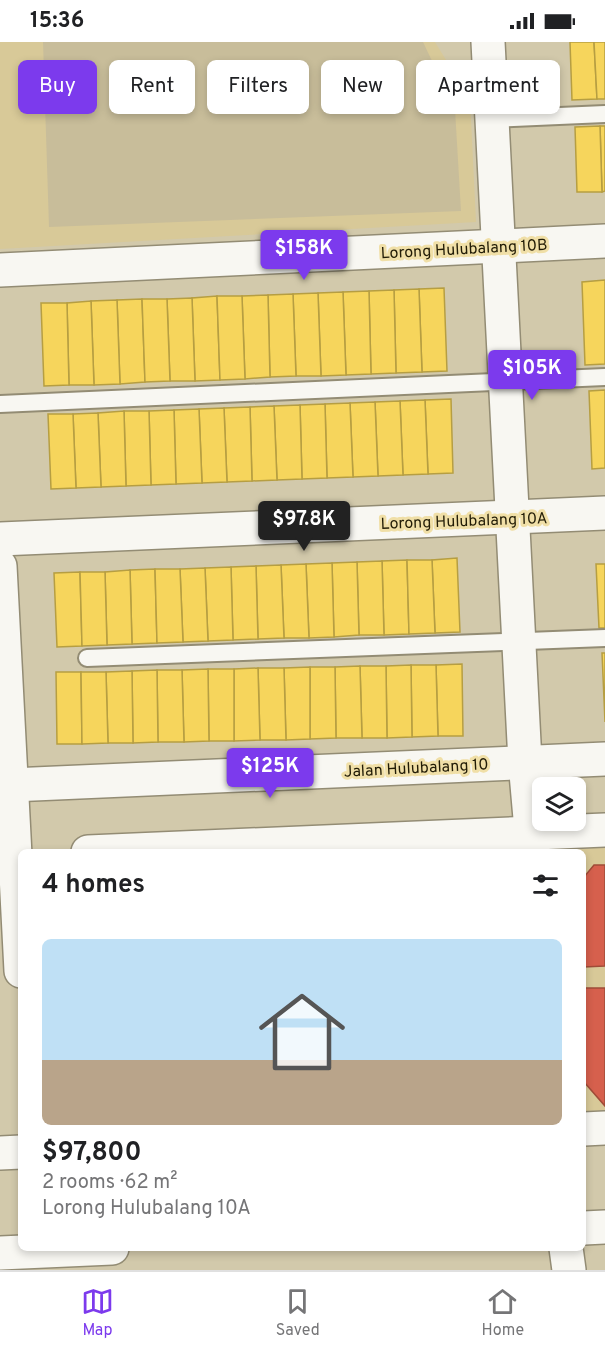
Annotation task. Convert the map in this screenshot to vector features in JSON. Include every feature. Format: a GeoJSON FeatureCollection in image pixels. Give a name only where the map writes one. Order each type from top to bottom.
{"type":"FeatureCollection","features":[{"type":"Feature","properties":{"kind":"street"},"geometry":{"type":"LineString","coordinates":[[488,42],[525,762],[532,843]]}},
{"type":"Feature","properties":{"kind":"street","name":"Lorong Hulubalang 10B"},"geometry":{"type":"LineString","coordinates":[[0,270],[605,241]]}},
{"type":"Feature","properties":{"kind":"street","name":"Lorong Hulubalang 10A"},"geometry":{"type":"LineString","coordinates":[[0,539],[605,513]]}},
{"type":"Feature","properties":{"kind":"street"},"geometry":{"type":"LineString","coordinates":[[0,566],[7,766],[18,855],[14,959]]}},
{"type":"Feature","properties":{"kind":"street","name":"Jalan Hulubalang 10"},"geometry":{"type":"LineString","coordinates":[[7,766],[525,762],[605,759]]}},
{"type":"Feature","properties":{"kind":"street"},"geometry":{"type":"LineString","coordinates":[[236,849],[532,843],[605,830]]}},
{"type":"Feature","properties":{"kind":"street"},"geometry":{"type":"LineString","coordinates":[[586,1129],[605,1128]]}},
{"type":"Feature","properties":{"kind":"street"},"geometry":{"type":"LineString","coordinates":[[0,1152],[18,1152]]}},
{"type":"Feature","properties":{"kind":"street"},"geometry":{"type":"LineString","coordinates":[[586,1228],[605,1227]]}},
{"type":"Feature","properties":{"kind":"street"},"geometry":{"type":"LineString","coordinates":[[0,1253],[23,1251]]}},
{"type":"Feature","properties":{"kind":"street"},"geometry":{"type":"LineString","coordinates":[[566,1251],[569,1270]]}},
{"type":"Feature","properties":{"kind":"lane"},"geometry":{"type":"LineString","coordinates":[[492,119],[605,114]]}},
{"type":"Feature","properties":{"kind":"lane"},"geometry":{"type":"LineString","coordinates":[[0,404],[605,377]]}},
{"type":"Feature","properties":{"kind":"lane"},"geometry":{"type":"LineString","coordinates":[[87,658],[605,638]]}},
{"type":"Feature","properties":{"kind":"shaded area"},"geometry":{"type":"Polygon","coordinates":[[[0,42],[435,42],[446,60],[416,60],[416,114],[471,114],[476,222],[0,249],[0,42]]]}},
{"type":"Feature","properties":{"kind":"shaded area"},"geometry":{"type":"Polygon","coordinates":[[[43,42],[423,42],[432,60],[416,60],[416,114],[455,114],[461,211],[49,227],[45,114],[97,114],[97,60],[44,60],[43,42]]]}},
{"type":"Feature","properties":{"kind":"shaded area"},"geometry":{"type":"Polygon","coordinates":[[[605,841],[605,1117],[586,1118],[586,849],[426,849],[605,841]]]}},
{"type":"Feature","properties":{"kind":"building: Homes"},"geometry":{"type":"Polygon","coordinates":[[[570,42],[594,42],[597,99],[572,100],[570,42]]]}},
{"type":"Feature","properties":{"kind":"building: Homes"},"geometry":{"type":"Polygon","coordinates":[[[594,42],[605,42],[605,99],[597,99],[594,42]]]}},
{"type":"Feature","properties":{"kind":"building: Homes"},"geometry":{"type":"Polygon","coordinates":[[[600,126],[605,126],[605,191],[602,192],[600,126]]]}},
{"type":"Feature","properties":{"kind":"building: Homes"},"geometry":{"type":"Polygon","coordinates":[[[600,126],[602,192],[577,192],[575,127],[600,126]]]}},
{"type":"Feature","properties":{"kind":"building: Homes"},"geometry":{"type":"Polygon","coordinates":[[[605,280],[605,364],[585,365],[582,282],[605,280]]]}},
{"type":"Feature","properties":{"kind":"building: Homes"},"geometry":{"type":"Polygon","coordinates":[[[444,288],[447,371],[422,372],[419,289],[444,288]]]}},
{"type":"Feature","properties":{"kind":"building: Homes"},"geometry":{"type":"Polygon","coordinates":[[[419,289],[422,372],[396,373],[394,290],[419,289]]]}},
{"type":"Feature","properties":{"kind":"building: Homes"},"geometry":{"type":"Polygon","coordinates":[[[394,290],[396,373],[371,374],[369,291],[394,290]]]}},
{"type":"Feature","properties":{"kind":"building: Homes"},"geometry":{"type":"Polygon","coordinates":[[[369,291],[371,374],[346,375],[343,292],[369,291]]]}},
{"type":"Feature","properties":{"kind":"building: Homes"},"geometry":{"type":"Polygon","coordinates":[[[343,292],[346,375],[321,376],[318,293],[343,292]]]}},
{"type":"Feature","properties":{"kind":"building: Homes"},"geometry":{"type":"Polygon","coordinates":[[[318,293],[321,376],[296,376],[293,294],[318,293]]]}},
{"type":"Feature","properties":{"kind":"building: Homes"},"geometry":{"type":"Polygon","coordinates":[[[293,294],[296,376],[270,377],[268,295],[293,294]]]}},
{"type":"Feature","properties":{"kind":"building: Homes"},"geometry":{"type":"Polygon","coordinates":[[[268,295],[270,377],[245,379],[242,296],[268,295]]]}},
{"type":"Feature","properties":{"kind":"building: Homes"},"geometry":{"type":"Polygon","coordinates":[[[217,296],[220,380],[195,381],[192,298],[217,296]]]}},
{"type":"Feature","properties":{"kind":"building: Homes"},"geometry":{"type":"Polygon","coordinates":[[[217,296],[242,296],[245,379],[220,380],[217,296]]]}},
{"type":"Feature","properties":{"kind":"building: Homes"},"geometry":{"type":"Polygon","coordinates":[[[192,298],[195,381],[170,381],[167,299],[192,298]]]}},
{"type":"Feature","properties":{"kind":"building: Homes"},"geometry":{"type":"Polygon","coordinates":[[[142,299],[145,382],[120,384],[117,300],[142,299]]]}},
{"type":"Feature","properties":{"kind":"building: Homes"},"geometry":{"type":"Polygon","coordinates":[[[142,299],[167,299],[170,381],[145,382],[142,299]]]}},
{"type":"Feature","properties":{"kind":"building: Homes"},"geometry":{"type":"Polygon","coordinates":[[[117,300],[120,384],[94,385],[91,301],[117,300]]]}},
{"type":"Feature","properties":{"kind":"building: Homes"},"geometry":{"type":"Polygon","coordinates":[[[91,301],[94,385],[69,385],[67,303],[91,301]]]}},
{"type":"Feature","properties":{"kind":"building: Homes"},"geometry":{"type":"Polygon","coordinates":[[[41,303],[67,303],[69,385],[44,386],[41,303]]]}},
{"type":"Feature","properties":{"kind":"building: Homes"},"geometry":{"type":"Polygon","coordinates":[[[605,390],[605,468],[592,469],[589,391],[605,390]]]}},
{"type":"Feature","properties":{"kind":"building: Homes"},"geometry":{"type":"Polygon","coordinates":[[[451,399],[453,473],[428,474],[425,400],[451,399]]]}},
{"type":"Feature","properties":{"kind":"building: Homes"},"geometry":{"type":"Polygon","coordinates":[[[425,400],[428,474],[403,475],[400,401],[425,400]]]}},
{"type":"Feature","properties":{"kind":"building: Homes"},"geometry":{"type":"Polygon","coordinates":[[[400,401],[403,475],[378,476],[375,402],[400,401]]]}},
{"type":"Feature","properties":{"kind":"building: Homes"},"geometry":{"type":"Polygon","coordinates":[[[375,402],[378,476],[353,477],[350,403],[375,402]]]}},
{"type":"Feature","properties":{"kind":"building: Homes"},"geometry":{"type":"Polygon","coordinates":[[[350,403],[353,477],[327,478],[325,404],[350,403]]]}},
{"type":"Feature","properties":{"kind":"building: Homes"},"geometry":{"type":"Polygon","coordinates":[[[325,404],[327,478],[302,479],[300,405],[325,404]]]}},
{"type":"Feature","properties":{"kind":"building: Homes"},"geometry":{"type":"Polygon","coordinates":[[[300,405],[302,479],[277,480],[274,406],[300,405]]]}},
{"type":"Feature","properties":{"kind":"building: Homes"},"geometry":{"type":"Polygon","coordinates":[[[274,406],[277,480],[252,481],[250,407],[274,406]]]}},
{"type":"Feature","properties":{"kind":"building: Homes"},"geometry":{"type":"Polygon","coordinates":[[[250,407],[252,481],[227,482],[224,408],[250,407]]]}},
{"type":"Feature","properties":{"kind":"building: Homes"},"geometry":{"type":"Polygon","coordinates":[[[224,408],[227,482],[202,483],[199,409],[224,408]]]}},
{"type":"Feature","properties":{"kind":"building: Homes"},"geometry":{"type":"Polygon","coordinates":[[[199,409],[202,483],[176,484],[174,410],[199,409]]]}},
{"type":"Feature","properties":{"kind":"building: Homes"},"geometry":{"type":"Polygon","coordinates":[[[174,410],[176,484],[151,485],[149,411],[174,410]]]}},
{"type":"Feature","properties":{"kind":"building: Homes"},"geometry":{"type":"Polygon","coordinates":[[[124,411],[149,411],[151,485],[126,486],[124,411]]]}},
{"type":"Feature","properties":{"kind":"building: Homes"},"geometry":{"type":"Polygon","coordinates":[[[124,411],[126,486],[101,487],[98,413],[124,411]]]}},
{"type":"Feature","properties":{"kind":"building: Homes"},"geometry":{"type":"Polygon","coordinates":[[[98,413],[101,487],[76,488],[73,414],[98,413]]]}},
{"type":"Feature","properties":{"kind":"building: Homes"},"geometry":{"type":"Polygon","coordinates":[[[48,414],[73,414],[76,488],[51,489],[48,414]]]}},
{"type":"Feature","properties":{"kind":"building: Homes"},"geometry":{"type":"Polygon","coordinates":[[[457,558],[460,632],[435,633],[432,560],[457,558]]]}},
{"type":"Feature","properties":{"kind":"building: Homes"},"geometry":{"type":"Polygon","coordinates":[[[407,560],[409,634],[384,635],[382,561],[407,560]]]}},
{"type":"Feature","properties":{"kind":"building: Homes"},"geometry":{"type":"Polygon","coordinates":[[[407,560],[432,560],[435,633],[409,634],[407,560]]]}},
{"type":"Feature","properties":{"kind":"building: Homes"},"geometry":{"type":"Polygon","coordinates":[[[382,561],[384,635],[359,635],[357,562],[382,561]]]}},
{"type":"Feature","properties":{"kind":"building: Homes"},"geometry":{"type":"Polygon","coordinates":[[[357,562],[359,635],[334,637],[332,563],[357,562]]]}},
{"type":"Feature","properties":{"kind":"building: Homes"},"geometry":{"type":"Polygon","coordinates":[[[332,563],[334,637],[309,638],[306,564],[332,563]]]}},
{"type":"Feature","properties":{"kind":"building: Homes"},"geometry":{"type":"Polygon","coordinates":[[[306,564],[309,638],[284,638],[281,565],[306,564]]]}},
{"type":"Feature","properties":{"kind":"building: Homes"},"geometry":{"type":"Polygon","coordinates":[[[596,564],[605,564],[605,628],[599,628],[596,564]]]}},
{"type":"Feature","properties":{"kind":"building: Homes"},"geometry":{"type":"Polygon","coordinates":[[[281,565],[284,638],[258,639],[256,566],[281,565]]]}},
{"type":"Feature","properties":{"kind":"building: Homes"},"geometry":{"type":"Polygon","coordinates":[[[256,566],[258,639],[233,640],[231,567],[256,566]]]}},
{"type":"Feature","properties":{"kind":"building: Homes"},"geometry":{"type":"Polygon","coordinates":[[[231,567],[233,640],[208,641],[205,568],[231,567]]]}},
{"type":"Feature","properties":{"kind":"building: Homes"},"geometry":{"type":"Polygon","coordinates":[[[205,568],[208,641],[183,642],[180,569],[205,568]]]}},
{"type":"Feature","properties":{"kind":"building: Homes"},"geometry":{"type":"Polygon","coordinates":[[[155,569],[157,643],[132,644],[130,570],[155,569]]]}},
{"type":"Feature","properties":{"kind":"building: Homes"},"geometry":{"type":"Polygon","coordinates":[[[155,569],[180,569],[183,642],[157,643],[155,569]]]}},
{"type":"Feature","properties":{"kind":"building: Homes"},"geometry":{"type":"Polygon","coordinates":[[[130,570],[132,644],[107,645],[105,572],[130,570]]]}},
{"type":"Feature","properties":{"kind":"building: Homes"},"geometry":{"type":"Polygon","coordinates":[[[80,572],[82,646],[57,647],[54,573],[80,572]]]}},
{"type":"Feature","properties":{"kind":"building: Homes"},"geometry":{"type":"Polygon","coordinates":[[[80,572],[105,572],[107,645],[82,646],[80,572]]]}},
{"type":"Feature","properties":{"kind":"building: Homes"},"geometry":{"type":"Polygon","coordinates":[[[602,653],[605,653],[605,722],[602,653]]]}},
{"type":"Feature","properties":{"kind":"building: Homes"},"geometry":{"type":"Polygon","coordinates":[[[462,664],[463,736],[438,736],[436,665],[462,664]]]}},
{"type":"Feature","properties":{"kind":"building: Homes"},"geometry":{"type":"Polygon","coordinates":[[[411,665],[436,665],[438,736],[412,737],[411,665]]]}},
{"type":"Feature","properties":{"kind":"building: Homes"},"geometry":{"type":"Polygon","coordinates":[[[411,665],[412,737],[387,738],[386,666],[411,665]]]}},
{"type":"Feature","properties":{"kind":"building: Homes"},"geometry":{"type":"Polygon","coordinates":[[[360,666],[386,666],[387,738],[362,738],[360,666]]]}},
{"type":"Feature","properties":{"kind":"building: Homes"},"geometry":{"type":"Polygon","coordinates":[[[360,666],[362,738],[336,738],[335,667],[360,666]]]}},
{"type":"Feature","properties":{"kind":"building: Homes"},"geometry":{"type":"Polygon","coordinates":[[[310,667],[335,667],[336,738],[310,739],[310,667]]]}},
{"type":"Feature","properties":{"kind":"building: Homes"},"geometry":{"type":"Polygon","coordinates":[[[310,667],[310,739],[286,740],[284,668],[310,667]]]}},
{"type":"Feature","properties":{"kind":"building: Homes"},"geometry":{"type":"Polygon","coordinates":[[[258,668],[284,668],[286,740],[260,740],[258,668]]]}},
{"type":"Feature","properties":{"kind":"building: Homes"},"geometry":{"type":"Polygon","coordinates":[[[258,668],[260,740],[234,741],[234,669],[258,668]]]}},
{"type":"Feature","properties":{"kind":"building: Homes"},"geometry":{"type":"Polygon","coordinates":[[[208,669],[234,669],[234,741],[209,741],[208,669]]]}},
{"type":"Feature","properties":{"kind":"building: Homes"},"geometry":{"type":"Polygon","coordinates":[[[208,669],[209,741],[184,742],[182,670],[208,669]]]}},
{"type":"Feature","properties":{"kind":"building: Homes"},"geometry":{"type":"Polygon","coordinates":[[[157,670],[182,670],[184,742],[158,742],[157,670]]]}},
{"type":"Feature","properties":{"kind":"building: Homes"},"geometry":{"type":"Polygon","coordinates":[[[157,670],[158,742],[133,743],[132,671],[157,670]]]}},
{"type":"Feature","properties":{"kind":"building: Homes"},"geometry":{"type":"Polygon","coordinates":[[[132,671],[133,743],[108,743],[106,672],[132,671]]]}},
{"type":"Feature","properties":{"kind":"building: Homes"},"geometry":{"type":"Polygon","coordinates":[[[56,672],[81,672],[82,744],[57,744],[56,672]]]}},
{"type":"Feature","properties":{"kind":"building: Homes"},"geometry":{"type":"Polygon","coordinates":[[[81,672],[106,672],[108,743],[82,744],[81,672]]]}},
{"type":"Feature","properties":{"kind":"building: Shops"},"geometry":{"type":"Polygon","coordinates":[[[594,865],[605,865],[605,966],[586,967],[586,875],[594,865]]]}},
{"type":"Feature","properties":{"kind":"building: Shops"},"geometry":{"type":"Polygon","coordinates":[[[586,988],[605,988],[605,1106],[586,1084],[586,988]]]}}]}
